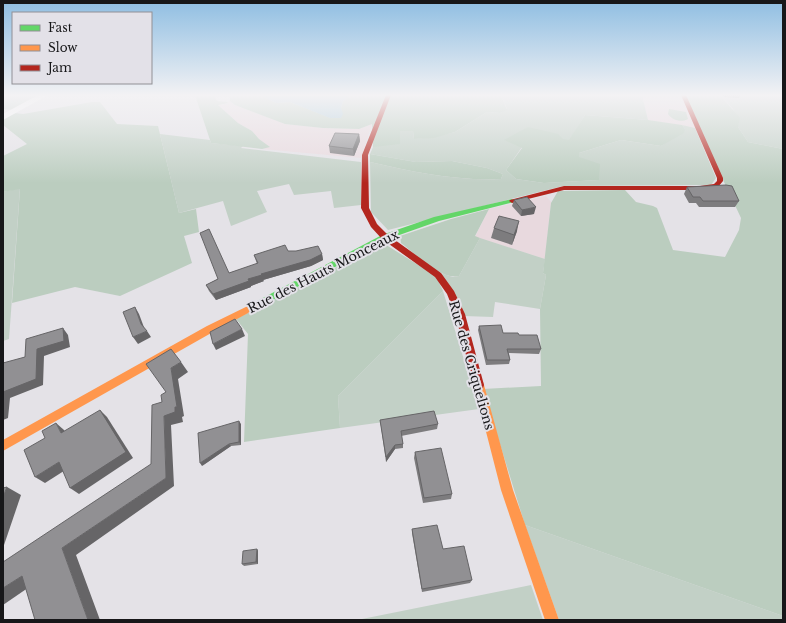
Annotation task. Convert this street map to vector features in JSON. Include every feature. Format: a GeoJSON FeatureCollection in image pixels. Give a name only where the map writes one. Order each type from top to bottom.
{"type":"FeatureCollection","features":[{"type":"Feature","properties":{"kind":"street","name":"Rue des Criquelions"},"geometry":{"type":"LineString","coordinates":[[378,124],[364,161],[365,208],[374,225],[385,237],[438,275],[451,293],[460,314],[507,490],[552,620]]}},
{"type":"Feature","properties":{"kind":"street","name":"Rue des Hauts Monceaux"},"geometry":{"type":"LineString","coordinates":[[3,446],[210,329],[385,237],[437,219],[558,189],[700,188],[716,186],[720,181],[720,178],[696,124]]}},
{"type":"Feature","properties":{"kind":"shaded area"},"geometry":{"type":"Polygon","coordinates":[[[240,124],[286,124],[323,128],[359,129],[372,124],[361,158],[262,149],[269,147],[252,131],[240,124]]]}},
{"type":"Feature","properties":{"kind":"shaded area"},"geometry":{"type":"Polygon","coordinates":[[[468,124],[580,124],[570,140],[505,140],[522,147],[506,170],[516,179],[544,183],[598,180],[578,157],[579,153],[621,140],[661,146],[685,129],[682,125],[695,128],[716,178],[711,185],[563,186],[388,230],[371,212],[370,162],[451,177],[468,179],[501,179],[503,174],[487,168],[452,161],[416,162],[370,154],[373,147],[400,131],[413,131],[414,139],[434,137],[455,132],[468,124]]]}},
{"type":"Feature","properties":{"kind":"shaded area"},"geometry":{"type":"Polygon","coordinates":[[[671,124],[696,124],[698,129],[671,124]]]}},
{"type":"Feature","properties":{"kind":"shaded area"},"geometry":{"type":"Polygon","coordinates":[[[737,124],[783,124],[783,149],[748,142],[737,124]]]}},
{"type":"Feature","properties":{"kind":"shaded area"},"geometry":{"type":"Polygon","coordinates":[[[160,134],[210,140],[211,143],[243,146],[241,148],[361,162],[361,205],[334,208],[331,191],[294,195],[289,184],[257,191],[267,212],[231,226],[223,201],[179,213],[160,134]]]}},
{"type":"Feature","properties":{"kind":"shaded area"},"geometry":{"type":"Polygon","coordinates":[[[20,188],[9,339],[3,341],[3,192],[20,188]]]}},
{"type":"Feature","properties":{"kind":"shaded area"},"geometry":{"type":"Polygon","coordinates":[[[546,196],[551,202],[545,259],[475,237],[489,209],[546,196]]]}},
{"type":"Feature","properties":{"kind":"shaded area"},"geometry":{"type":"Polygon","coordinates":[[[480,238],[545,259],[543,273],[546,275],[540,309],[495,302],[493,317],[464,316],[440,273],[453,277],[459,276],[480,238]]]}},
{"type":"Feature","properties":{"kind":"shaded area"},"geometry":{"type":"Polygon","coordinates":[[[443,291],[479,409],[340,428],[338,396],[443,291]]]}},
{"type":"Feature","properties":{"kind":"shaded area"},"geometry":{"type":"Polygon","coordinates":[[[525,525],[783,616],[783,620],[559,620],[525,525]]]}},
{"type":"Feature","properties":{"kind":"shaded area"},"geometry":{"type":"Polygon","coordinates":[[[531,585],[543,620],[357,620],[531,585]]]}},
{"type":"Feature","properties":{"kind":"green space"},"geometry":{"type":"Polygon","coordinates":[[[119,124],[158,126],[179,213],[196,209],[199,232],[184,236],[192,263],[120,296],[75,287],[12,303],[20,189],[3,192],[3,156],[27,144],[3,125],[119,124]]]}},
{"type":"Feature","properties":{"kind":"green space"},"geometry":{"type":"Polygon","coordinates":[[[205,124],[240,124],[252,131],[259,139],[270,147],[262,149],[211,143],[205,124]]]}},
{"type":"Feature","properties":{"kind":"green space"},"geometry":{"type":"Polygon","coordinates":[[[286,124],[372,124],[359,129],[323,128],[286,124]]]}},
{"type":"Feature","properties":{"kind":"green space"},"geometry":{"type":"Polygon","coordinates":[[[372,124],[468,124],[455,132],[434,138],[414,139],[413,131],[400,131],[400,144],[373,147],[372,124]]]}},
{"type":"Feature","properties":{"kind":"green space"},"geometry":{"type":"Polygon","coordinates":[[[579,124],[676,124],[682,125],[685,129],[684,133],[661,146],[621,140],[579,153],[579,157],[600,164],[599,180],[544,183],[516,179],[506,170],[522,148],[504,140],[528,127],[558,134],[563,139],[569,140],[579,124]]]}},
{"type":"Feature","properties":{"kind":"green space"},"geometry":{"type":"Polygon","coordinates":[[[697,124],[739,124],[738,127],[748,142],[783,149],[783,616],[525,525],[483,389],[541,386],[540,309],[546,275],[543,273],[551,203],[558,191],[625,190],[636,202],[657,208],[673,250],[725,257],[739,230],[741,218],[697,124]]]}},
{"type":"Feature","properties":{"kind":"green space"},"geometry":{"type":"Polygon","coordinates":[[[370,154],[416,162],[452,161],[487,168],[503,174],[501,179],[468,179],[435,175],[370,162],[370,154]]]}},
{"type":"Feature","properties":{"kind":"green space"},"geometry":{"type":"Polygon","coordinates":[[[489,209],[475,236],[480,238],[459,276],[444,274],[436,270],[401,243],[400,236],[451,219],[489,209]]]}},
{"type":"Feature","properties":{"kind":"green space"},"geometry":{"type":"Polygon","coordinates":[[[383,243],[436,276],[443,291],[338,396],[340,428],[244,442],[248,334],[236,319],[383,243]]]}},
{"type":"Feature","properties":{"kind":"building"},"geometry":{"type":"Polygon","coordinates":[[[335,133],[359,134],[353,149],[329,146],[335,133]]]}},
{"type":"Feature","properties":{"kind":"building"},"geometry":{"type":"Polygon","coordinates":[[[732,186],[739,201],[703,201],[700,197],[693,197],[687,187],[732,186]]]}},
{"type":"Feature","properties":{"kind":"building"},"geometry":{"type":"Polygon","coordinates":[[[527,197],[536,207],[522,210],[514,200],[527,197]]]}},
{"type":"Feature","properties":{"kind":"building"},"geometry":{"type":"Polygon","coordinates":[[[499,216],[519,221],[514,235],[494,228],[499,216]]]}},
{"type":"Feature","properties":{"kind":"building"},"geometry":{"type":"Polygon","coordinates":[[[209,229],[229,273],[258,263],[254,255],[285,245],[288,251],[296,251],[318,246],[322,254],[310,260],[261,274],[262,275],[248,279],[249,281],[213,294],[206,285],[218,279],[200,233],[209,229]]]}},
{"type":"Feature","properties":{"kind":"building"},"geometry":{"type":"Polygon","coordinates":[[[135,307],[141,324],[147,331],[133,337],[123,312],[135,307]]]}},
{"type":"Feature","properties":{"kind":"building"},"geometry":{"type":"Polygon","coordinates":[[[235,319],[242,329],[213,344],[210,332],[235,319]]]}},
{"type":"Feature","properties":{"kind":"building"},"geometry":{"type":"Polygon","coordinates":[[[501,325],[503,333],[537,335],[541,349],[507,349],[510,360],[487,360],[479,326],[501,325]]]}},
{"type":"Feature","properties":{"kind":"building"},"geometry":{"type":"Polygon","coordinates":[[[63,328],[64,341],[37,349],[36,379],[3,392],[3,363],[25,357],[26,339],[63,328]]]}},
{"type":"Feature","properties":{"kind":"building"},"geometry":{"type":"Polygon","coordinates":[[[171,349],[181,362],[171,368],[177,407],[175,407],[175,412],[164,416],[166,478],[62,548],[88,620],[35,620],[22,576],[3,588],[3,562],[151,464],[152,405],[162,402],[161,395],[166,392],[146,364],[171,349]]]}},
{"type":"Feature","properties":{"kind":"building"},"geometry":{"type":"Polygon","coordinates":[[[100,410],[126,452],[70,488],[59,462],[35,477],[24,450],[45,438],[42,431],[56,423],[61,433],[100,410]]]}},
{"type":"Feature","properties":{"kind":"building"},"geometry":{"type":"Polygon","coordinates":[[[434,411],[438,424],[401,431],[403,444],[395,445],[386,457],[380,420],[434,411]]]}},
{"type":"Feature","properties":{"kind":"building"},"geometry":{"type":"Polygon","coordinates":[[[239,421],[239,442],[229,444],[200,463],[198,433],[239,421]]]}},
{"type":"Feature","properties":{"kind":"building"},"geometry":{"type":"Polygon","coordinates":[[[441,448],[452,494],[424,498],[415,452],[441,448]]]}},
{"type":"Feature","properties":{"kind":"building"},"geometry":{"type":"Polygon","coordinates":[[[7,487],[3,497],[3,488],[7,487]]]}},
{"type":"Feature","properties":{"kind":"building"},"geometry":{"type":"Polygon","coordinates":[[[437,525],[443,549],[464,546],[472,580],[422,589],[412,529],[437,525]]]}},
{"type":"Feature","properties":{"kind":"building"},"geometry":{"type":"Polygon","coordinates":[[[257,549],[256,562],[242,564],[243,551],[257,549]]]}},
{"type":"Feature","properties":{"kind":"traffic: fast"},"geometry":{"type":"LineString","coordinates":[[260,303],[385,237],[437,219],[512,201]]}},
{"type":"Feature","properties":{"kind":"traffic: slow"},"geometry":{"type":"LineString","coordinates":[[3,446],[210,329],[260,303]]}},
{"type":"Feature","properties":{"kind":"traffic: slow"},"geometry":{"type":"LineString","coordinates":[[479,385],[507,490],[552,620]]}},
{"type":"Feature","properties":{"kind":"traffic: jam"},"geometry":{"type":"LineString","coordinates":[[377,124],[365,155],[365,208],[374,225],[385,237],[438,275],[451,293],[460,314],[479,385]]}},
{"type":"Feature","properties":{"kind":"traffic: jam"},"geometry":{"type":"LineString","coordinates":[[512,201],[564,188],[700,188],[716,186],[720,181],[720,178],[696,124]]}}]}
